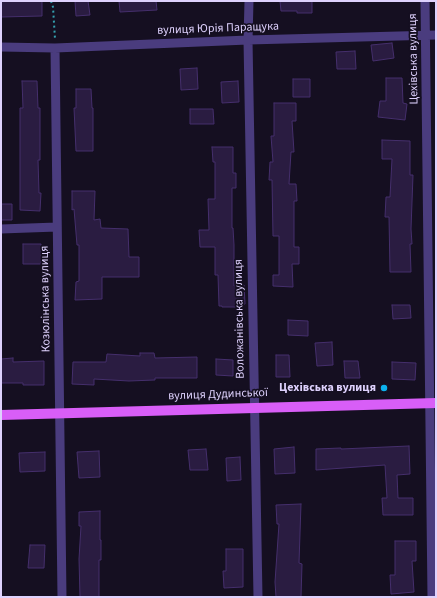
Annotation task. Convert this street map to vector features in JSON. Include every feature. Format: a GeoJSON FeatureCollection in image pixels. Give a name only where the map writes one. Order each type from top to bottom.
{"type":"FeatureCollection","features":[{"type":"Feature","properties":{"kind":"main road","name":"вулиця Дудинської"},"geometry":{"type":"LineString","coordinates":[[1,414],[433,403]]}},
{"type":"Feature","properties":{"kind":"street","name":"Воложанівська вулиця"},"geometry":{"type":"LineString","coordinates":[[249,1],[248,40],[258,597]]}},
{"type":"Feature","properties":{"kind":"street","name":"Цехівська вулиця"},"geometry":{"type":"LineString","coordinates":[[425,1],[433,403],[432,597]]}},
{"type":"Feature","properties":{"kind":"street","name":"вулиця Юрія Паращука"},"geometry":{"type":"LineString","coordinates":[[1,47],[55,48],[248,40],[436,35]]}},
{"type":"Feature","properties":{"kind":"street","name":"Козюлінська вулиця"},"geometry":{"type":"LineString","coordinates":[[55,48],[62,597]]}},
{"type":"Feature","properties":{"kind":"street"},"geometry":{"type":"LineString","coordinates":[[1,230],[57,227]]}},
{"type":"Feature","properties":{"kind":"path"},"geometry":{"type":"LineString","coordinates":[[51,1],[53,8],[55,48]]}},
{"type":"Feature","properties":{"kind":"building"},"geometry":{"type":"Polygon","coordinates":[[[1,1],[42,1],[42,16],[1,17],[1,1]]]}},
{"type":"Feature","properties":{"kind":"building"},"geometry":{"type":"Polygon","coordinates":[[[75,1],[88,1],[90,15],[76,16],[75,1]]]}},
{"type":"Feature","properties":{"kind":"building"},"geometry":{"type":"Polygon","coordinates":[[[119,1],[156,1],[157,10],[120,12],[119,1]]]}},
{"type":"Feature","properties":{"kind":"building"},"geometry":{"type":"Polygon","coordinates":[[[280,1],[312,1],[312,13],[281,11],[280,1]]]}},
{"type":"Feature","properties":{"kind":"building"},"geometry":{"type":"Polygon","coordinates":[[[392,43],[394,58],[373,61],[371,45],[392,43]]]}},
{"type":"Feature","properties":{"kind":"building"},"geometry":{"type":"Polygon","coordinates":[[[355,51],[356,69],[337,69],[336,52],[355,51]]]}},
{"type":"Feature","properties":{"kind":"building"},"geometry":{"type":"Polygon","coordinates":[[[197,68],[198,89],[181,90],[180,69],[197,68]]]}},
{"type":"Feature","properties":{"kind":"building"},"geometry":{"type":"Polygon","coordinates":[[[386,78],[402,78],[403,103],[407,104],[405,120],[378,117],[380,101],[386,101],[386,78]]]}},
{"type":"Feature","properties":{"kind":"building"},"geometry":{"type":"Polygon","coordinates":[[[293,79],[310,79],[310,97],[293,97],[293,79]]]}},
{"type":"Feature","properties":{"kind":"building"},"geometry":{"type":"Polygon","coordinates":[[[22,81],[37,81],[38,108],[40,108],[40,160],[38,160],[39,193],[41,193],[40,211],[20,210],[20,108],[23,108],[22,81]]]}},
{"type":"Feature","properties":{"kind":"building"},"geometry":{"type":"Polygon","coordinates":[[[238,81],[239,102],[222,103],[221,82],[238,81]]]}},
{"type":"Feature","properties":{"kind":"building"},"geometry":{"type":"Polygon","coordinates":[[[76,89],[91,89],[93,108],[93,151],[76,151],[74,108],[76,108],[76,89]]]}},
{"type":"Feature","properties":{"kind":"building"},"geometry":{"type":"Polygon","coordinates":[[[274,103],[296,103],[296,121],[292,121],[294,152],[291,152],[289,184],[296,184],[297,201],[294,201],[294,247],[299,247],[299,264],[292,264],[293,287],[273,286],[273,275],[279,275],[279,236],[273,236],[272,180],[269,180],[270,162],[273,162],[271,136],[274,136],[274,103]]]}},
{"type":"Feature","properties":{"kind":"building"},"geometry":{"type":"Polygon","coordinates":[[[190,109],[213,109],[214,124],[190,124],[190,109]]]}},
{"type":"Feature","properties":{"kind":"building"},"geometry":{"type":"Polygon","coordinates":[[[382,140],[410,141],[410,175],[413,175],[411,229],[412,244],[410,244],[411,272],[390,272],[389,217],[385,217],[386,197],[390,197],[392,159],[382,159],[382,140]]]}},
{"type":"Feature","properties":{"kind":"building"},"geometry":{"type":"Polygon","coordinates":[[[212,147],[233,147],[233,173],[236,173],[236,188],[232,188],[234,286],[244,285],[245,304],[238,305],[238,307],[219,306],[218,275],[215,275],[215,247],[200,247],[199,230],[209,230],[208,199],[215,199],[215,162],[213,162],[212,147]]]}},
{"type":"Feature","properties":{"kind":"building"},"geometry":{"type":"Polygon","coordinates":[[[72,191],[95,191],[94,220],[100,219],[101,228],[128,229],[129,257],[139,257],[139,277],[102,277],[102,299],[75,300],[76,282],[79,281],[79,245],[77,245],[74,209],[72,210],[72,191]]]}},
{"type":"Feature","properties":{"kind":"building"},"geometry":{"type":"Polygon","coordinates":[[[1,204],[12,204],[12,220],[1,220],[1,204]]]}},
{"type":"Feature","properties":{"kind":"building"},"geometry":{"type":"Polygon","coordinates":[[[23,244],[41,244],[41,264],[23,264],[23,244]]]}},
{"type":"Feature","properties":{"kind":"building"},"geometry":{"type":"Polygon","coordinates":[[[392,305],[410,305],[411,318],[393,319],[392,305]]]}},
{"type":"Feature","properties":{"kind":"building"},"geometry":{"type":"Polygon","coordinates":[[[288,320],[308,321],[308,336],[288,335],[288,320]]]}},
{"type":"Feature","properties":{"kind":"building"},"geometry":{"type":"Polygon","coordinates":[[[332,342],[333,365],[317,366],[315,343],[332,342]]]}},
{"type":"Feature","properties":{"kind":"building"},"geometry":{"type":"Polygon","coordinates":[[[140,353],[154,353],[155,358],[197,357],[197,378],[155,378],[155,380],[129,381],[94,379],[94,385],[72,384],[73,362],[106,362],[107,354],[140,356],[140,353]]]}},
{"type":"Feature","properties":{"kind":"building"},"geometry":{"type":"Polygon","coordinates":[[[276,355],[289,355],[290,377],[276,377],[276,355]]]}},
{"type":"Feature","properties":{"kind":"building"},"geometry":{"type":"Polygon","coordinates":[[[13,358],[13,362],[44,361],[44,385],[1,383],[1,359],[13,358]]]}},
{"type":"Feature","properties":{"kind":"building"},"geometry":{"type":"Polygon","coordinates":[[[216,359],[233,360],[233,376],[216,375],[216,359]]]}},
{"type":"Feature","properties":{"kind":"building"},"geometry":{"type":"Polygon","coordinates":[[[344,361],[358,361],[360,378],[345,378],[344,361]]]}},
{"type":"Feature","properties":{"kind":"building"},"geometry":{"type":"Polygon","coordinates":[[[392,362],[416,363],[415,380],[392,379],[392,362]]]}},
{"type":"Feature","properties":{"kind":"building"},"geometry":{"type":"Polygon","coordinates":[[[409,446],[410,474],[397,475],[398,498],[413,498],[413,515],[383,515],[382,498],[387,498],[385,465],[316,470],[316,449],[409,446]]]}},
{"type":"Feature","properties":{"kind":"building"},"geometry":{"type":"Polygon","coordinates":[[[294,447],[295,473],[275,474],[274,449],[294,447]]]}},
{"type":"Feature","properties":{"kind":"building"},"geometry":{"type":"Polygon","coordinates":[[[206,449],[208,470],[190,470],[188,450],[206,449]]]}},
{"type":"Feature","properties":{"kind":"building"},"geometry":{"type":"Polygon","coordinates":[[[99,451],[100,477],[79,478],[77,452],[99,451]]]}},
{"type":"Feature","properties":{"kind":"building"},"geometry":{"type":"Polygon","coordinates":[[[45,452],[45,471],[20,472],[19,453],[45,452]]]}},
{"type":"Feature","properties":{"kind":"building"},"geometry":{"type":"Polygon","coordinates":[[[240,457],[241,480],[227,481],[226,458],[240,457]]]}},
{"type":"Feature","properties":{"kind":"building"},"geometry":{"type":"Polygon","coordinates":[[[301,504],[299,563],[302,564],[301,597],[276,597],[275,582],[279,524],[277,524],[276,505],[301,504]]]}},
{"type":"Feature","properties":{"kind":"building"},"geometry":{"type":"Polygon","coordinates":[[[100,511],[101,560],[99,560],[99,597],[80,597],[79,559],[81,526],[79,526],[79,512],[100,511]]]}},
{"type":"Feature","properties":{"kind":"building"},"geometry":{"type":"Polygon","coordinates":[[[395,541],[416,541],[416,561],[412,561],[414,592],[391,594],[390,575],[395,575],[395,541]]]}},
{"type":"Feature","properties":{"kind":"building"},"geometry":{"type":"Polygon","coordinates":[[[30,545],[45,545],[44,568],[28,568],[30,545]]]}},
{"type":"Feature","properties":{"kind":"building"},"geometry":{"type":"Polygon","coordinates":[[[226,549],[243,549],[243,587],[224,588],[223,571],[226,571],[226,549]]]}},
{"type":"Feature","properties":{"kind":"place","name":"Цехівська вулиця"},"geometry":{"type":"Point","coordinates":[384,388]}}]}
